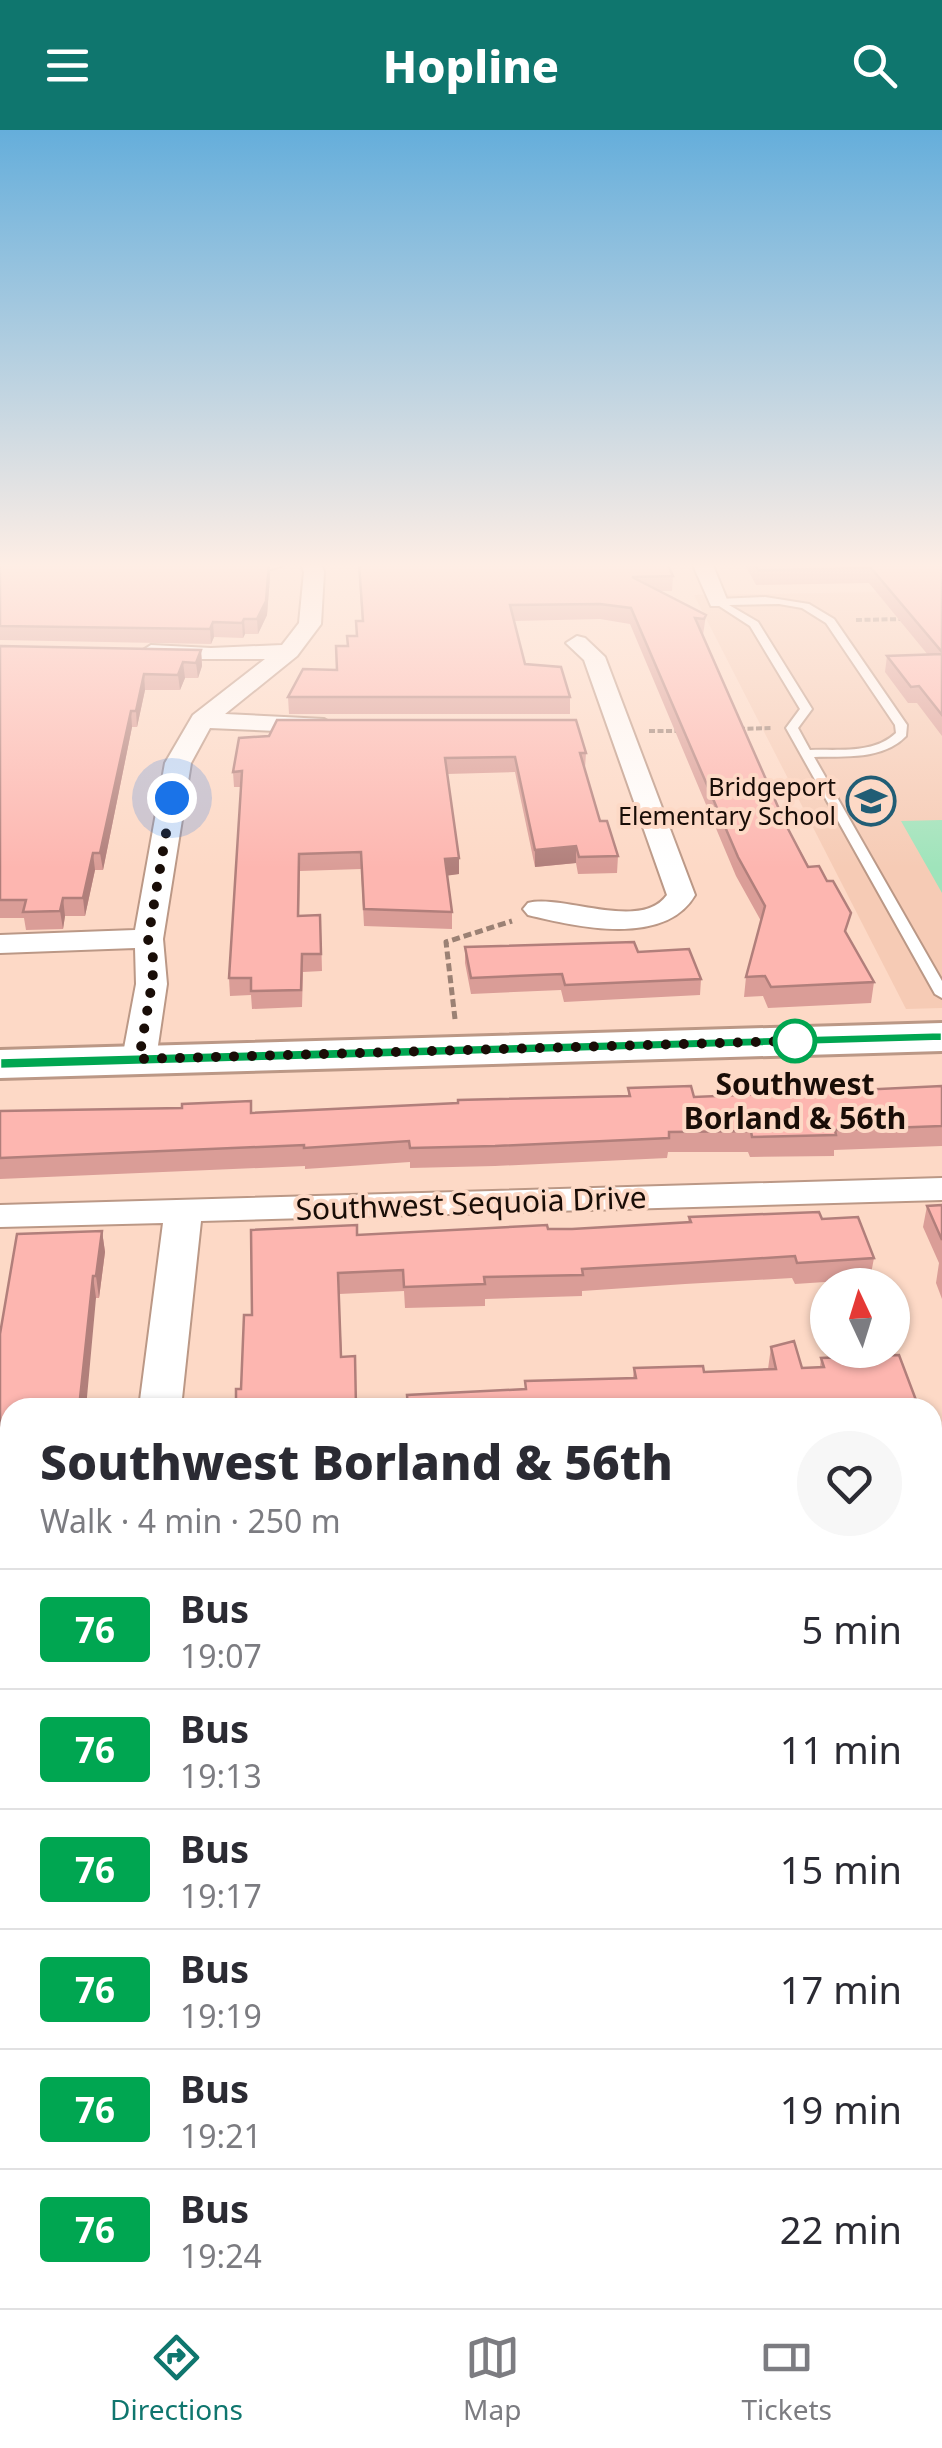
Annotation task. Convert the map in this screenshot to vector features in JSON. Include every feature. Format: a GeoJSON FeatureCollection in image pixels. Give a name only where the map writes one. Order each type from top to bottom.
{"type":"FeatureCollection","features":[{"type":"Feature","properties":{"kind":"main road"},"geometry":{"type":"LineString","coordinates":[[0,1064],[942,1037]]}},
{"type":"Feature","properties":{"kind":"street"},"geometry":{"type":"LineString","coordinates":[[139,1059],[154,962],[148,939],[178,762],[202,720],[271,665]]}},
{"type":"Feature","properties":{"kind":"street"},"geometry":{"type":"LineString","coordinates":[[538,909],[576,919],[653,916],[680,903],[681,895],[612,726],[596,665]]}},
{"type":"Feature","properties":{"kind":"street"},"geometry":{"type":"LineString","coordinates":[[202,720],[357,726]]}},
{"type":"Feature","properties":{"kind":"street"},"geometry":{"type":"LineString","coordinates":[[0,944],[148,939]]}},
{"type":"Feature","properties":{"kind":"street","name":"Southwest Sequoia Drive"},"geometry":{"type":"LineString","coordinates":[[0,1216],[942,1188]]}},
{"type":"Feature","properties":{"kind":"street"},"geometry":{"type":"LineString","coordinates":[[161,1398],[182,1213]]}},
{"type":"Feature","properties":{"kind":"lane"},"geometry":{"type":"LineString","coordinates":[[779,665],[806,708],[792,728],[942,994]]}},
{"type":"Feature","properties":{"kind":"lane"},"geometry":{"type":"LineString","coordinates":[[808,754],[878,748],[897,741],[902,734],[901,726],[860,665]]}},
{"type":"Feature","properties":{"kind":"path"},"geometry":{"type":"LineString","coordinates":[[612,726],[698,730]]}},
{"type":"Feature","properties":{"kind":"path"},"geometry":{"type":"LineString","coordinates":[[736,729],[792,728]]}},
{"type":"Feature","properties":{"kind":"path"},"geometry":{"type":"LineString","coordinates":[[458,1050],[446,942],[494,929],[538,909]]}},
{"type":"Feature","properties":{"kind":"shaded area","name":"Bridgeport Elementary School"},"geometry":{"type":"Polygon","coordinates":[[[730,665],[942,665],[942,1008],[906,1009],[730,665]]]}},
{"type":"Feature","properties":{"kind":"green space"},"geometry":{"type":"Polygon","coordinates":[[[942,820],[942,893],[901,821],[942,820]]]}},
{"type":"Feature","properties":{"kind":"building"},"geometry":{"type":"Polygon","coordinates":[[[0,665],[182,665],[178,675],[144,674],[136,711],[131,711],[100,853],[93,853],[83,898],[63,898],[60,911],[23,912],[26,900],[0,900],[0,665]]]}},
{"type":"Feature","properties":{"kind":"building"},"geometry":{"type":"Polygon","coordinates":[[[337,665],[561,667],[570,697],[288,697],[303,669],[337,670],[337,665]]]}},
{"type":"Feature","properties":{"kind":"building"},"geometry":{"type":"Polygon","coordinates":[[[655,665],[716,665],[808,867],[819,866],[827,881],[833,881],[851,913],[845,931],[874,982],[771,987],[765,976],[746,977],[765,906],[738,857],[655,665]]]}},
{"type":"Feature","properties":{"kind":"building"},"geometry":{"type":"Polygon","coordinates":[[[894,665],[942,665],[942,715],[919,686],[911,687],[894,665]]]}},
{"type":"Feature","properties":{"kind":"building"},"geometry":{"type":"Polygon","coordinates":[[[277,720],[576,720],[586,753],[580,753],[600,821],[607,821],[618,856],[579,857],[576,846],[535,850],[515,757],[445,758],[459,858],[445,859],[452,912],[364,909],[361,852],[299,854],[298,916],[320,915],[321,954],[302,954],[301,990],[251,991],[251,978],[229,978],[242,771],[233,772],[239,738],[269,736],[277,720]]]}},
{"type":"Feature","properties":{"kind":"building"},"geometry":{"type":"Polygon","coordinates":[[[634,942],[638,952],[689,949],[701,979],[565,985],[562,974],[471,978],[465,947],[634,942]]]}},
{"type":"Feature","properties":{"kind":"building"},"geometry":{"type":"Polygon","coordinates":[[[855,1080],[859,1090],[942,1086],[942,1126],[835,1130],[836,1135],[752,1137],[751,1131],[669,1132],[669,1138],[495,1146],[410,1148],[409,1141],[0,1158],[0,1111],[182,1108],[182,1104],[251,1101],[251,1113],[458,1100],[630,1096],[628,1088],[691,1086],[694,1097],[791,1093],[787,1083],[855,1080]]]}},
{"type":"Feature","properties":{"kind":"building"},"geometry":{"type":"Polygon","coordinates":[[[942,1205],[942,1240],[927,1206],[942,1205]]]}},
{"type":"Feature","properties":{"kind":"building"},"geometry":{"type":"Polygon","coordinates":[[[819,1212],[822,1219],[858,1217],[874,1258],[797,1263],[795,1256],[582,1269],[583,1275],[484,1277],[485,1284],[404,1287],[403,1270],[338,1273],[341,1357],[355,1356],[356,1398],[236,1398],[236,1389],[241,1389],[244,1315],[252,1315],[251,1230],[357,1225],[357,1235],[547,1225],[548,1229],[572,1229],[691,1222],[689,1217],[819,1212]]]}},
{"type":"Feature","properties":{"kind":"building"},"geometry":{"type":"Polygon","coordinates":[[[102,1231],[93,1276],[80,1398],[0,1398],[0,1334],[17,1234],[102,1231]]]}},
{"type":"Feature","properties":{"kind":"building"},"geometry":{"type":"Polygon","coordinates":[[[794,1341],[802,1368],[904,1368],[915,1398],[407,1395],[526,1389],[525,1381],[636,1378],[634,1368],[703,1366],[704,1372],[776,1369],[771,1347],[794,1341]]]}},
{"type":"Feature","properties":{"kind":"bus line","name":"76"},"geometry":{"type":"LineString","coordinates":[[0,1064],[942,1037]]}},
{"type":"Feature","properties":{"kind":"place","name":"Bridgeport Elementary School"},"geometry":{"type":"Point","coordinates":[871,801]}},
{"type":"Feature","properties":{"kind":"place","name":"Southwest Borland & 56th"},"geometry":{"type":"Point","coordinates":[795,1041]}},
{"type":"Feature","properties":{"kind":"route"},"geometry":{"type":"LineString","coordinates":[[172,798],[148,939],[154,962],[139,1059],[795,1041]]}}]}
